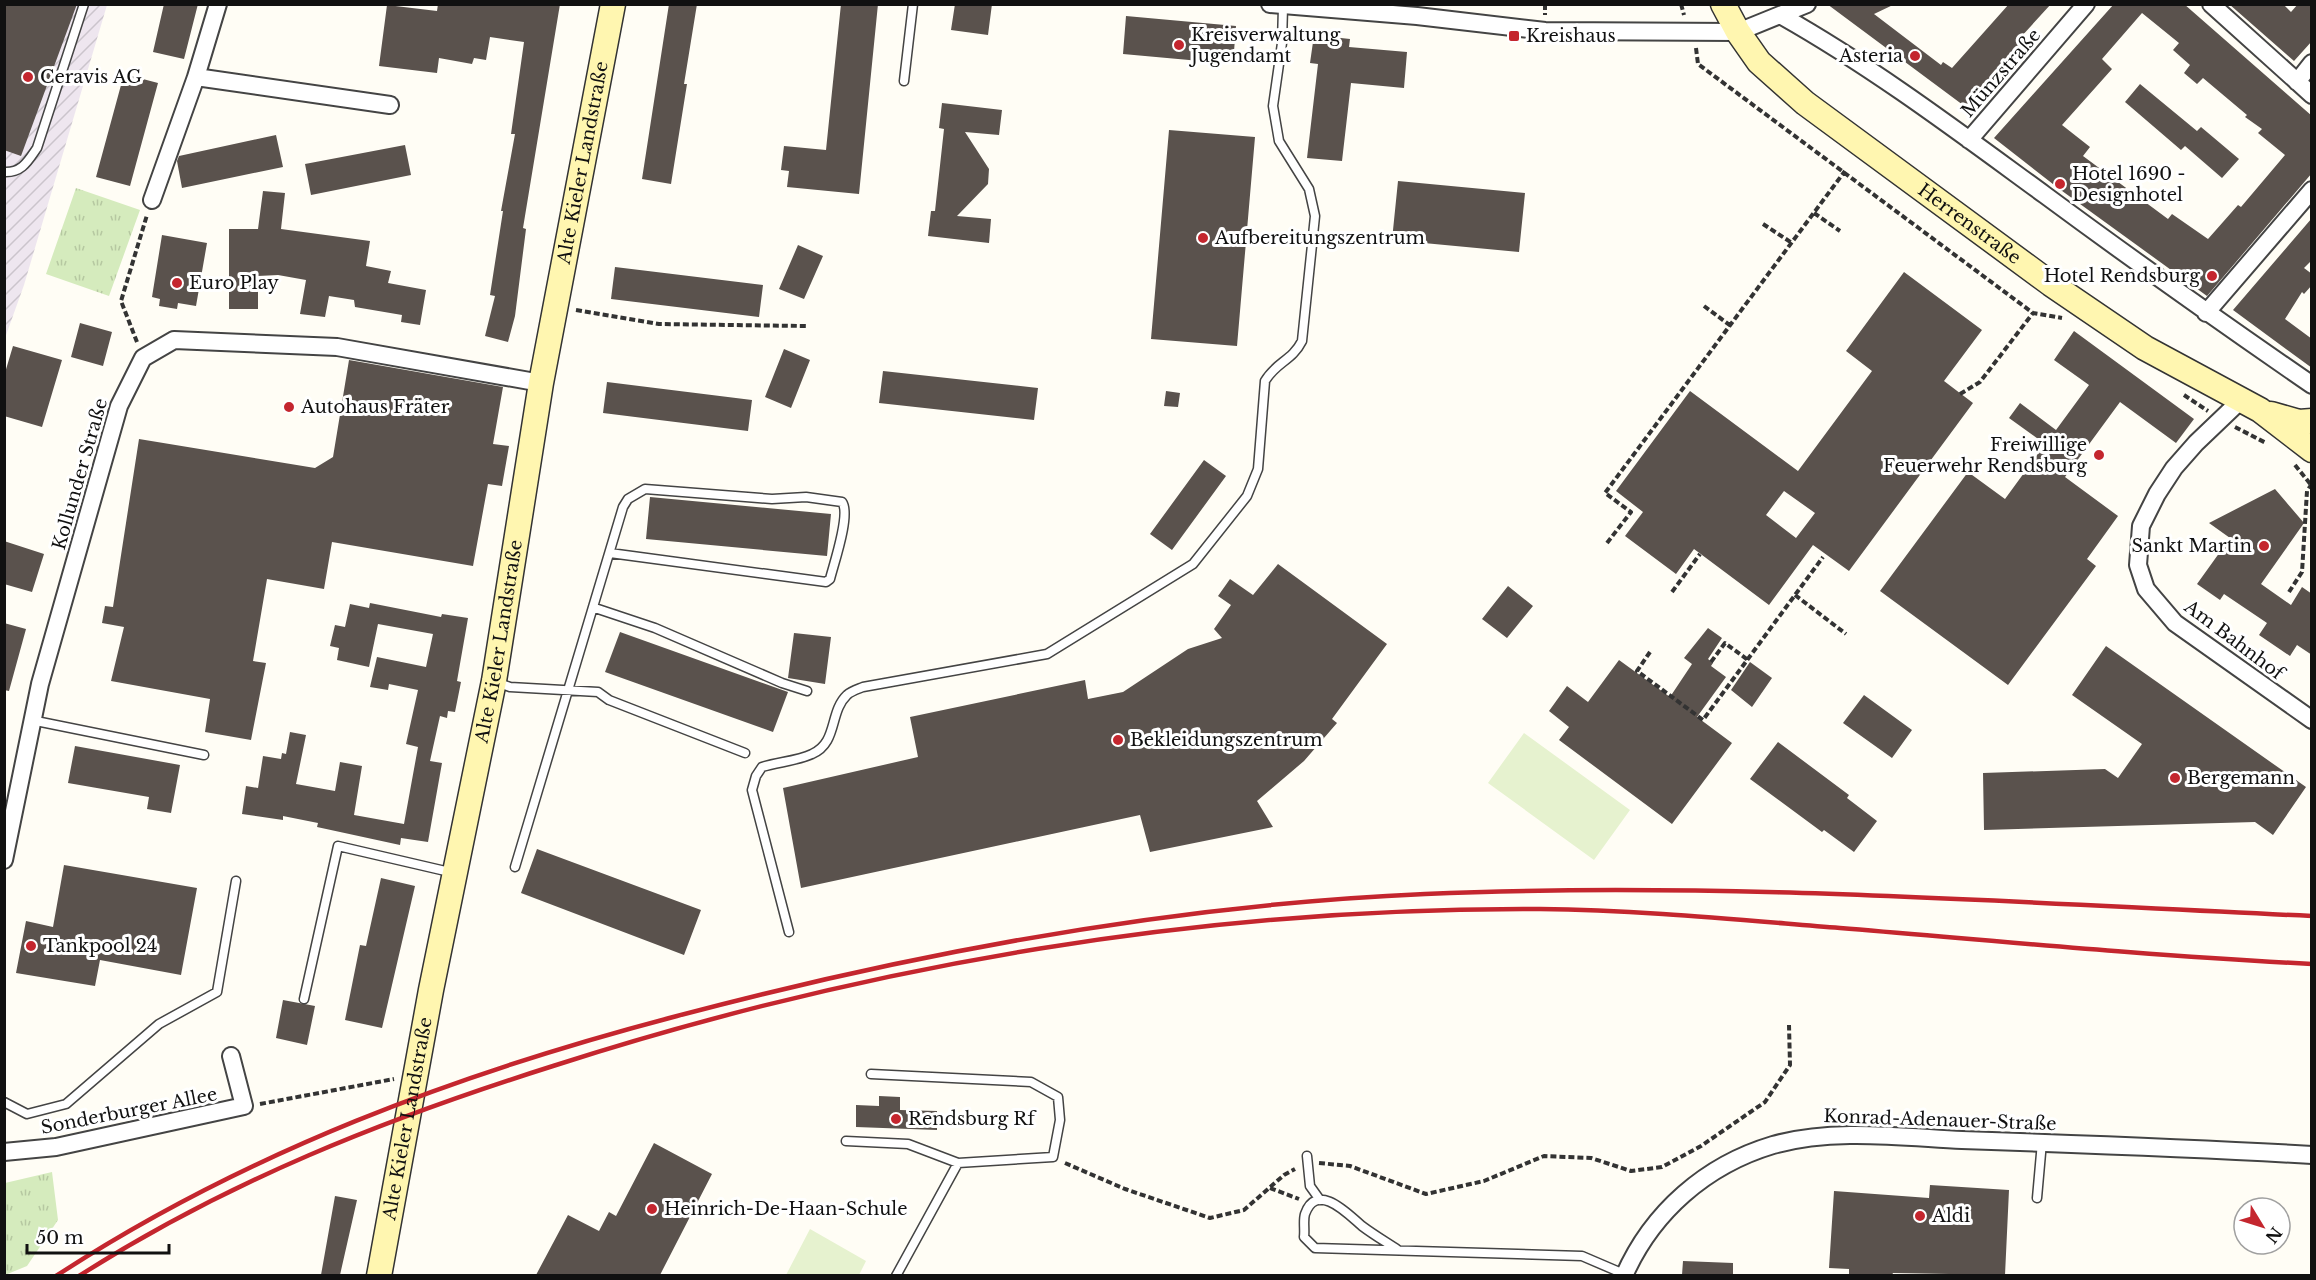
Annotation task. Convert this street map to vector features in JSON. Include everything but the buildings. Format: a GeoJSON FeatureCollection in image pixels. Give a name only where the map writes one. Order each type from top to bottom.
{"type":"FeatureCollection","features":[{"type":"Feature","properties":{"kind":"street"},"geometry":{"type":"LineString","coordinates":[[152,200],[196,78],[218,4]]}},
{"type":"Feature","properties":{"kind":"street","name":"Alte Kieler Landstraße"},"geometry":{"type":"LineString","coordinates":[[379,1275],[454,873],[494,681],[541,383],[613,4]]}},
{"type":"Feature","properties":{"kind":"street","name":"Herrenstraße"},"geometry":{"type":"LineString","coordinates":[[1722,4],[1737,32],[1759,62],[1780,82],[2041,277],[2145,348],[2250,406],[2312,450]]}},
{"type":"Feature","properties":{"kind":"street"},"geometry":{"type":"LineString","coordinates":[[1277,6],[1417,16],[1545,31],[1737,32],[1781,10],[1807,4]]}},
{"type":"Feature","properties":{"kind":"street","name":"Münzstraße"},"geometry":{"type":"LineString","coordinates":[[1969,140],[2086,4]]}},
{"type":"Feature","properties":{"kind":"street"},"geometry":{"type":"LineString","coordinates":[[2211,4],[2312,95]]}},
{"type":"Feature","properties":{"kind":"street"},"geometry":{"type":"LineString","coordinates":[[1781,10],[1969,140],[2206,313],[2312,385]]}},
{"type":"Feature","properties":{"kind":"street"},"geometry":{"type":"LineString","coordinates":[[2297,82],[2312,63]]}},
{"type":"Feature","properties":{"kind":"street"},"geometry":{"type":"LineString","coordinates":[[196,78],[390,105]]}},
{"type":"Feature","properties":{"kind":"street"},"geometry":{"type":"LineString","coordinates":[[2206,313],[2312,190]]}},
{"type":"Feature","properties":{"kind":"street"},"geometry":{"type":"LineString","coordinates":[[143,358],[174,340],[337,347],[541,383]]}},
{"type":"Feature","properties":{"kind":"street","name":"Kollunder Straße"},"geometry":{"type":"LineString","coordinates":[[4,860],[7,828],[31,720],[118,406],[143,358]]}},
{"type":"Feature","properties":{"kind":"street"},"geometry":{"type":"LineString","coordinates":[[2250,406],[2299,422],[2312,421]]}},
{"type":"Feature","properties":{"kind":"street","name":"Am Bahnhof"},"geometry":{"type":"LineString","coordinates":[[2250,406],[2196,443],[2174,468],[2157,494],[2141,526],[2138,565],[2146,589],[2175,624],[2312,720]]}},
{"type":"Feature","properties":{"kind":"street","name":"Sonderburger Allee"},"geometry":{"type":"LineString","coordinates":[[4,1152],[56,1147],[244,1106],[231,1056]]}},
{"type":"Feature","properties":{"kind":"street","name":"Konrad-Adenauer-Straße"},"geometry":{"type":"LineString","coordinates":[[1624,1275],[1650,1229],[1692,1185],[1732,1162],[1771,1146],[1811,1136],[2042,1142],[2312,1155]]}},
{"type":"Feature","properties":{"kind":"lane"},"geometry":{"type":"LineString","coordinates":[[4,172],[13,173],[26,165],[37,148],[84,4]]}},
{"type":"Feature","properties":{"kind":"lane"},"geometry":{"type":"LineString","coordinates":[[903,81],[913,4]]}},
{"type":"Feature","properties":{"kind":"lane"},"geometry":{"type":"LineString","coordinates":[[789,932],[753,790],[756,776],[762,767],[813,754],[826,744],[833,729],[837,709],[847,694],[863,687],[1047,654],[1193,564],[1247,496],[1258,469],[1265,381],[1271,371],[1295,354],[1302,341],[1315,216],[1309,189],[1279,141],[1273,106],[1282,43],[1277,6]]}},
{"type":"Feature","properties":{"kind":"lane"},"geometry":{"type":"LineString","coordinates":[[515,867],[568,689],[595,608],[610,553],[623,507],[628,498],[645,489],[772,499],[806,497],[842,502],[845,506],[830,579],[826,582],[610,553]]}},
{"type":"Feature","properties":{"kind":"lane"},"geometry":{"type":"LineString","coordinates":[[595,608],[655,628],[782,683],[807,691]]}},
{"type":"Feature","properties":{"kind":"lane"},"geometry":{"type":"LineString","coordinates":[[494,681],[510,687],[598,692],[609,700],[746,753]]}},
{"type":"Feature","properties":{"kind":"lane"},"geometry":{"type":"LineString","coordinates":[[31,720],[204,755]]}},
{"type":"Feature","properties":{"kind":"lane"},"geometry":{"type":"LineString","coordinates":[[304,999],[338,846],[454,873]]}},
{"type":"Feature","properties":{"kind":"lane"},"geometry":{"type":"LineString","coordinates":[[4,1102],[27,1114],[66,1104],[159,1024],[217,992],[236,881]]}},
{"type":"Feature","properties":{"kind":"lane"},"geometry":{"type":"LineString","coordinates":[[846,1141],[908,1144],[958,1163],[1053,1157],[1060,1120],[1058,1097],[1031,1082],[871,1074]]}},
{"type":"Feature","properties":{"kind":"lane"},"geometry":{"type":"LineString","coordinates":[[2037,1198],[2042,1142]]}},
{"type":"Feature","properties":{"kind":"lane"},"geometry":{"type":"LineString","coordinates":[[1308,1159],[1310,1186],[1320,1200]]}},
{"type":"Feature","properties":{"kind":"lane"},"geometry":{"type":"LineString","coordinates":[[896,1275],[958,1163]]}},
{"type":"Feature","properties":{"kind":"lane"},"geometry":{"type":"LineString","coordinates":[[1398,1250],[1362,1226],[1336,1202],[1320,1200],[1311,1205],[1305,1214],[1304,1237],[1315,1251],[1398,1250],[1582,1256],[1624,1275]]}},
{"type":"Feature","properties":{"kind":"path"},"geometry":{"type":"LineString","coordinates":[[1681,4],[1696,47],[1698,64],[1845,171],[2033,313],[2064,318]]}},
{"type":"Feature","properties":{"kind":"path"},"geometry":{"type":"LineString","coordinates":[[1607,543],[1631,512],[1605,494],[1845,171]]}},
{"type":"Feature","properties":{"kind":"path"},"geometry":{"type":"LineString","coordinates":[[143,358],[121,301],[152,200]]}},
{"type":"Feature","properties":{"kind":"path"},"geometry":{"type":"LineString","coordinates":[[1814,213],[1840,231]]}},
{"type":"Feature","properties":{"kind":"path"},"geometry":{"type":"LineString","coordinates":[[1763,224],[1792,243]]}},
{"type":"Feature","properties":{"kind":"path"},"geometry":{"type":"LineString","coordinates":[[555,306],[658,324],[806,326]]}},
{"type":"Feature","properties":{"kind":"path"},"geometry":{"type":"LineString","coordinates":[[1704,306],[1731,326]]}},
{"type":"Feature","properties":{"kind":"path"},"geometry":{"type":"LineString","coordinates":[[1960,394],[1980,382],[2033,313]]}},
{"type":"Feature","properties":{"kind":"path"},"geometry":{"type":"LineString","coordinates":[[2289,592],[2302,572],[2307,491],[2312,485]]}},
{"type":"Feature","properties":{"kind":"path"},"geometry":{"type":"LineString","coordinates":[[1672,592],[1700,554]]}},
{"type":"Feature","properties":{"kind":"path"},"geometry":{"type":"LineString","coordinates":[[1650,652],[1637,671],[1703,720],[1823,557]]}},
{"type":"Feature","properties":{"kind":"path"},"geometry":{"type":"LineString","coordinates":[[1795,595],[1846,634]]}},
{"type":"Feature","properties":{"kind":"path"},"geometry":{"type":"LineString","coordinates":[[1711,662],[1725,643],[1748,660]]}},
{"type":"Feature","properties":{"kind":"path"},"geometry":{"type":"LineString","coordinates":[[1053,1157],[1125,1189],[1210,1218],[1244,1210],[1284,1175],[1308,1159],[1350,1166],[1426,1194],[1484,1181],[1544,1156],[1591,1158],[1631,1171],[1662,1167],[1701,1146],[1765,1102],[1790,1065],[1789,1025]]}},
{"type":"Feature","properties":{"kind":"path"},"geometry":{"type":"LineString","coordinates":[[244,1106],[416,1075]]}},
{"type":"Feature","properties":{"kind":"path"},"geometry":{"type":"LineString","coordinates":[[1269,1188],[1291,1194],[1311,1205]]}},
{"type":"Feature","properties":{"kind":"shaded area"},"geometry":{"type":"Polygon","coordinates":[[[5,5],[107,5],[24,285],[5,338],[5,5]]]}},
{"type":"Feature","properties":{"kind":"green space"},"geometry":{"type":"Polygon","coordinates":[[[76,188],[140,210],[109,296],[46,274],[76,188]]]}},
{"type":"Feature","properties":{"kind":"green space"},"geometry":{"type":"Polygon","coordinates":[[[1524,733],[1630,810],[1594,860],[1488,783],[1524,733]]]}},
{"type":"Feature","properties":{"kind":"green space"},"geometry":{"type":"Polygon","coordinates":[[[52,1172],[58,1220],[27,1266],[5,1275],[5,1183],[52,1172]]]}},
{"type":"Feature","properties":{"kind":"green space"},"geometry":{"type":"Polygon","coordinates":[[[810,1229],[866,1261],[859,1275],[786,1275],[810,1229]]]}},
{"type":"Feature","properties":{"kind":"railway"},"geometry":{"type":"LineString","coordinates":[[56,1276],[128,1232],[203,1191],[279,1154],[356,1121],[515,1063],[596,1038],[769,993],[862,971],[1048,935],[1142,920],[1330,900],[1425,894],[1536,891],[1647,890],[1868,895],[2312,916]]}},
{"type":"Feature","properties":{"kind":"railway"},"geometry":{"type":"LineString","coordinates":[[79,1276],[135,1242],[250,1182],[368,1131],[491,1086],[673,1030],[794,998],[917,971],[1040,948],[1165,931],[1289,918],[1415,911],[1540,909],[1690,916],[2135,953],[2312,964]]}},
{"type":"Feature","properties":{"kind":"place","name":"Kreishaus"},"geometry":{"type":"Point","coordinates":[1514,36]}},
{"type":"Feature","properties":{"kind":"place","name":"Kreisverwaltung Jugendamt"},"geometry":{"type":"Point","coordinates":[1179,45]}},
{"type":"Feature","properties":{"kind":"place","name":"Asteria"},"geometry":{"type":"Point","coordinates":[1915,56]}},
{"type":"Feature","properties":{"kind":"place","name":"Ceravis AG"},"geometry":{"type":"Point","coordinates":[28,77]}},
{"type":"Feature","properties":{"kind":"place","name":"Hotel 1690 - Designhotel"},"geometry":{"type":"Point","coordinates":[2060,184]}},
{"type":"Feature","properties":{"kind":"place","name":"Aufbereitungszentrum"},"geometry":{"type":"Point","coordinates":[1203,238]}},
{"type":"Feature","properties":{"kind":"place","name":"Hotel Rendsburg"},"geometry":{"type":"Point","coordinates":[2212,276]}},
{"type":"Feature","properties":{"kind":"place","name":"Euro Play"},"geometry":{"type":"Point","coordinates":[177,283]}},
{"type":"Feature","properties":{"kind":"place","name":"Autohaus Fräter"},"geometry":{"type":"Point","coordinates":[289,407]}},
{"type":"Feature","properties":{"kind":"place","name":"Freiwillige Feuerwehr Rendsburg"},"geometry":{"type":"Point","coordinates":[2099,455]}},
{"type":"Feature","properties":{"kind":"place","name":"Sankt Martin"},"geometry":{"type":"Point","coordinates":[2264,546]}},
{"type":"Feature","properties":{"kind":"place","name":"Bekleidungszentrum"},"geometry":{"type":"Point","coordinates":[1118,740]}},
{"type":"Feature","properties":{"kind":"place","name":"Bergemann"},"geometry":{"type":"Point","coordinates":[2175,778]}},
{"type":"Feature","properties":{"kind":"place","name":"Tankpool 24"},"geometry":{"type":"Point","coordinates":[31,946]}},
{"type":"Feature","properties":{"kind":"place","name":"Rendsburg Rf"},"geometry":{"type":"Point","coordinates":[896,1119]}},
{"type":"Feature","properties":{"kind":"place","name":"Heinrich-De-Haan-Schule"},"geometry":{"type":"Point","coordinates":[652,1209]}},
{"type":"Feature","properties":{"kind":"place","name":"Aldi"},"geometry":{"type":"Point","coordinates":[1920,1216]}}]}
